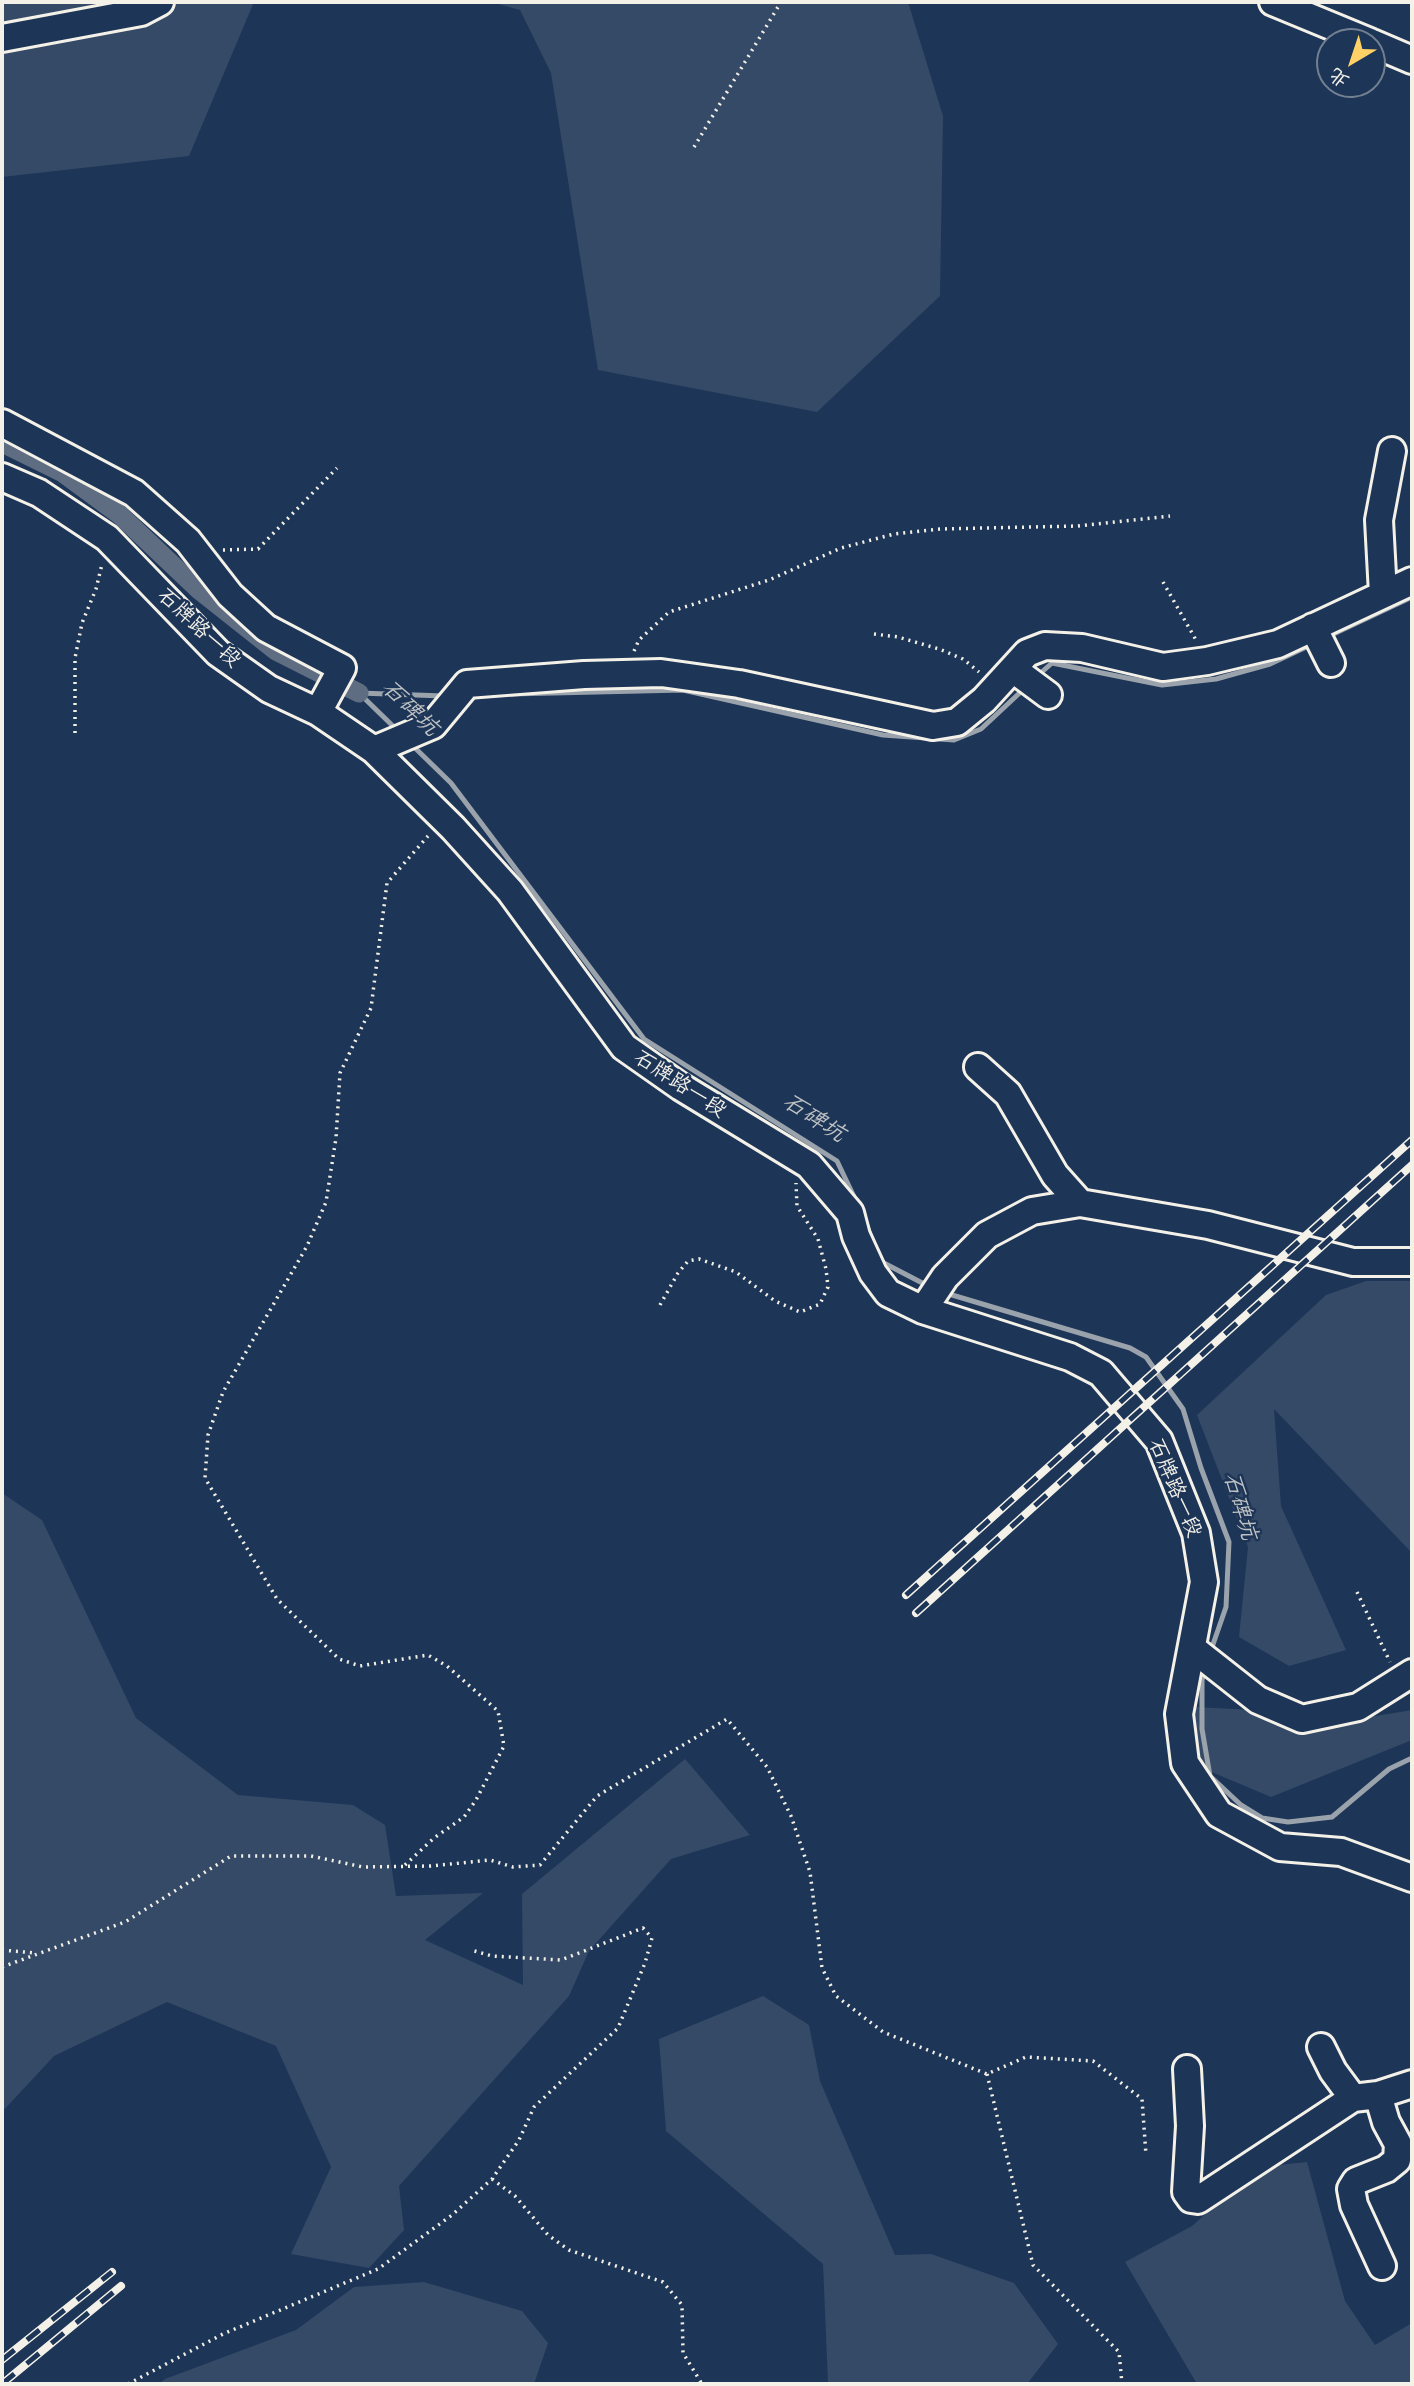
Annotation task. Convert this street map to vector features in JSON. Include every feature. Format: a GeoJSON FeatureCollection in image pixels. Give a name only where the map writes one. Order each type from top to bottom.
{"type":"FeatureCollection","features":[{"type":"Feature","properties":{"kind":"street"},"geometry":{"type":"LineString","coordinates":[[2,38],[141,12],[160,2]]}},
{"type":"Feature","properties":{"kind":"street"},"geometry":{"type":"LineString","coordinates":[[1273,2],[1337,28]]}},
{"type":"Feature","properties":{"kind":"street"},"geometry":{"type":"LineString","coordinates":[[1386,49],[1412,60]]}},
{"type":"Feature","properties":{"kind":"street"},"geometry":{"type":"LineString","coordinates":[[2,423],[134,493],[193,548],[230,595],[266,628],[342,668],[318,712]]}},
{"type":"Feature","properties":{"kind":"street"},"geometry":{"type":"LineString","coordinates":[[1383,594],[1380,520],[1392,451]]}},
{"type":"Feature","properties":{"kind":"street","name":"石牌路一段"},"geometry":{"type":"LineString","coordinates":[[2,477],[39,494],[107,538],[218,653],[269,689],[318,712],[374,750],[444,818],[510,891],[624,1047],[681,1087],[809,1165],[850,1213],[867,1261],[888,1293],[923,1310],[1070,1357],[1101,1373],[1159,1441],[1196,1533],[1203,1564],[1204,1582],[1179,1714],[1185,1763],[1219,1814],[1280,1847],[1341,1852],[1412,1878]]}},
{"type":"Feature","properties":{"kind":"street"},"geometry":{"type":"LineString","coordinates":[[374,750],[433,725],[467,684],[584,675],[661,673],[738,684],[933,726],[957,722],[1005,678],[1027,653],[1045,646],[1082,648],[1163,667],[1207,661],[1278,644],[1412,581]]}},
{"type":"Feature","properties":{"kind":"street"},"geometry":{"type":"LineString","coordinates":[[1313,627],[1331,663]]}},
{"type":"Feature","properties":{"kind":"street"},"geometry":{"type":"LineString","coordinates":[[1005,678],[1048,695]]}},
{"type":"Feature","properties":{"kind":"street"},"geometry":{"type":"LineString","coordinates":[[978,1067],[1007,1094],[1055,1175],[1080,1203]]}},
{"type":"Feature","properties":{"kind":"street"},"geometry":{"type":"LineString","coordinates":[[923,1310],[945,1277],[987,1235],[1032,1211],[1080,1203],[1208,1225],[1353,1262],[1412,1262]]}},
{"type":"Feature","properties":{"kind":"street"},"geometry":{"type":"LineString","coordinates":[[1192,1648],[1258,1700],[1302,1719],[1358,1706],[1405,1676]]}},
{"type":"Feature","properties":{"kind":"street"},"geometry":{"type":"LineString","coordinates":[[1321,2047],[1333,2071],[1365,2097],[1386,2122],[1398,2144],[1397,2160],[1386,2169],[1356,2181],[1351,2189],[1354,2205],[1382,2266]]}},
{"type":"Feature","properties":{"kind":"street"},"geometry":{"type":"LineString","coordinates":[[1187,2069],[1190,2126],[1186,2192],[1191,2199],[1206,2197],[1236,2174],[1365,2097],[1412,2084]]}},
{"type":"Feature","properties":{"kind":"path"},"geometry":{"type":"LineString","coordinates":[[694,146],[781,2]]}},
{"type":"Feature","properties":{"kind":"path"},"geometry":{"type":"LineString","coordinates":[[193,548],[244,552],[258,549],[337,468]]}},
{"type":"Feature","properties":{"kind":"path"},"geometry":{"type":"LineString","coordinates":[[621,675],[639,640],[669,612],[769,580],[841,548],[894,534],[929,530],[1077,526],[1170,516]]}},
{"type":"Feature","properties":{"kind":"path"},"geometry":{"type":"LineString","coordinates":[[75,733],[75,658],[82,623],[96,589],[107,538]]}},
{"type":"Feature","properties":{"kind":"path"},"geometry":{"type":"LineString","coordinates":[[1163,582],[1207,661]]}},
{"type":"Feature","properties":{"kind":"path"},"geometry":{"type":"LineString","coordinates":[[874,634],[898,637],[963,659],[1005,678]]}},
{"type":"Feature","properties":{"kind":"path"},"geometry":{"type":"LineString","coordinates":[[404,1866],[434,1838],[464,1817],[476,1800],[504,1746],[498,1712],[447,1666],[428,1655],[360,1666],[339,1659],[277,1599],[205,1478],[208,1435],[223,1392],[307,1246],[326,1202],[336,1138],[340,1073],[371,1008],[387,883],[444,818]]}},
{"type":"Feature","properties":{"kind":"path"},"geometry":{"type":"LineString","coordinates":[[660,1306],[678,1273],[688,1261],[699,1259],[736,1272],[775,1301],[800,1312],[820,1304],[828,1287],[826,1269],[818,1239],[797,1206],[795,1185],[809,1165]]}},
{"type":"Feature","properties":{"kind":"path"},"geometry":{"type":"LineString","coordinates":[[1357,1592],[1405,1676]]}},
{"type":"Feature","properties":{"kind":"path"},"geometry":{"type":"LineString","coordinates":[[2,1967],[125,1922],[231,1856],[311,1857],[363,1867],[489,1860],[513,1867],[540,1865],[597,1796],[727,1719],[767,1767],[791,1816],[810,1872],[822,1968],[836,1996],[883,2032],[987,2074],[1027,2057],[1093,2061],[1142,2099],[1146,2155]]}},
{"type":"Feature","properties":{"kind":"path"},"geometry":{"type":"LineString","coordinates":[[128,2384],[223,2334],[378,2269],[452,2215],[492,2179],[520,2140],[534,2107],[618,2028],[645,1963],[652,1938],[643,1928],[561,1960],[492,1956],[471,1950]]}},
{"type":"Feature","properties":{"kind":"path"},"geometry":{"type":"LineString","coordinates":[[2,1950],[37,1954]]}},
{"type":"Feature","properties":{"kind":"path"},"geometry":{"type":"LineString","coordinates":[[987,2074],[1033,2264],[1119,2353],[1122,2384]]}},
{"type":"Feature","properties":{"kind":"path"},"geometry":{"type":"LineString","coordinates":[[492,2179],[515,2196],[548,2235],[569,2250],[663,2282],[682,2305],[683,2353],[702,2384]]}},
{"type":"Feature","properties":{"kind":"shaded area"},"geometry":{"type":"Polygon","coordinates":[[[2,2],[254,2],[189,156],[2,177],[2,2]]]}},
{"type":"Feature","properties":{"kind":"shaded area"},"geometry":{"type":"Polygon","coordinates":[[[491,2],[908,2],[943,116],[940,296],[817,412],[598,370],[551,73],[520,10],[491,2]]]}},
{"type":"Feature","properties":{"kind":"shaded area"},"geometry":{"type":"Polygon","coordinates":[[[1366,1281],[1412,1281],[1412,1553],[1274,1409],[1281,1506],[1346,1650],[1289,1666],[1239,1637],[1248,1547],[1197,1415],[1326,1295],[1366,1281]]]}},
{"type":"Feature","properties":{"kind":"shaded area"},"geometry":{"type":"Polygon","coordinates":[[[2,1493],[42,1520],[136,1718],[238,1795],[353,1805],[385,1825],[396,1896],[483,1893],[425,1940],[523,1985],[522,1894],[685,1759],[750,1835],[671,1859],[589,1951],[569,1996],[399,2186],[404,2230],[369,2268],[291,2254],[331,2167],[276,2046],[167,2002],[54,2056],[2,2112],[2,1493]]]}},
{"type":"Feature","properties":{"kind":"shaded area"},"geometry":{"type":"Polygon","coordinates":[[[1194,1707],[1376,1716],[1412,1710],[1412,1740],[1271,1797],[1190,1763],[1194,1707]]]}},
{"type":"Feature","properties":{"kind":"shaded area"},"geometry":{"type":"Polygon","coordinates":[[[763,1996],[809,2025],[820,2081],[895,2255],[931,2254],[1014,2283],[1058,2344],[1027,2384],[828,2384],[823,2264],[666,2131],[659,2039],[763,1996]]]}},
{"type":"Feature","properties":{"kind":"shaded area"},"geometry":{"type":"Polygon","coordinates":[[[1307,2162],[1345,2301],[1375,2345],[1412,2323],[1412,2384],[1197,2384],[1125,2262],[1192,2226],[1259,2167],[1307,2162]]]}},
{"type":"Feature","properties":{"kind":"shaded area"},"geometry":{"type":"Polygon","coordinates":[[[424,2282],[522,2311],[548,2343],[534,2384],[159,2384],[165,2379],[296,2330],[354,2287],[424,2282]]]}},
{"type":"Feature","properties":{"kind":"waterway","name":"石碑坑"},"geometry":{"type":"LineString","coordinates":[[2,443],[63,473],[120,515],[199,590],[276,651],[359,693]]}},
{"type":"Feature","properties":{"kind":"waterway"},"geometry":{"type":"LineString","coordinates":[[1327,637],[1412,597]]}},
{"type":"Feature","properties":{"kind":"waterway"},"geometry":{"type":"LineString","coordinates":[[1035,678],[1052,663],[1162,685],[1216,679],[1270,664],[1315,643]]}},
{"type":"Feature","properties":{"kind":"waterway"},"geometry":{"type":"LineString","coordinates":[[510,694],[683,690],[883,735],[954,740],[981,729],[1026,687]]}},
{"type":"Feature","properties":{"kind":"waterway","name":"石碑坑"},"geometry":{"type":"LineString","coordinates":[[359,693],[399,732]]}},
{"type":"Feature","properties":{"kind":"waterway"},"geometry":{"type":"LineString","coordinates":[[359,693],[444,696]]}},
{"type":"Feature","properties":{"kind":"waterway","name":"石碑坑"},"geometry":{"type":"LineString","coordinates":[[411,744],[451,783],[644,1039],[837,1161],[857,1203]]}},
{"type":"Feature","properties":{"kind":"waterway","name":"石碑坑"},"geometry":{"type":"LineString","coordinates":[[864,1218],[880,1261],[930,1287]]}},
{"type":"Feature","properties":{"kind":"waterway","name":"石碑坑"},"geometry":{"type":"LineString","coordinates":[[942,1292],[1130,1348],[1146,1357],[1183,1409],[1201,1468],[1229,1542],[1226,1607],[1210,1653]]}},
{"type":"Feature","properties":{"kind":"waterway","name":"石碑坑"},"geometry":{"type":"LineString","coordinates":[[1205,1669],[1202,1680],[1202,1729],[1210,1776],[1241,1805],[1262,1818],[1288,1822],[1332,1817],[1389,1769],[1412,1758]]}},
{"type":"Feature","properties":{"kind":"railway"},"geometry":{"type":"LineString","coordinates":[[906,1595],[1412,1140]]}},
{"type":"Feature","properties":{"kind":"railway"},"geometry":{"type":"LineString","coordinates":[[916,1613],[1412,1165]]}},
{"type":"Feature","properties":{"kind":"railway"},"geometry":{"type":"LineString","coordinates":[[2,2360],[112,2272]]}},
{"type":"Feature","properties":{"kind":"railway"},"geometry":{"type":"LineString","coordinates":[[2,2384],[121,2286]]}}]}
